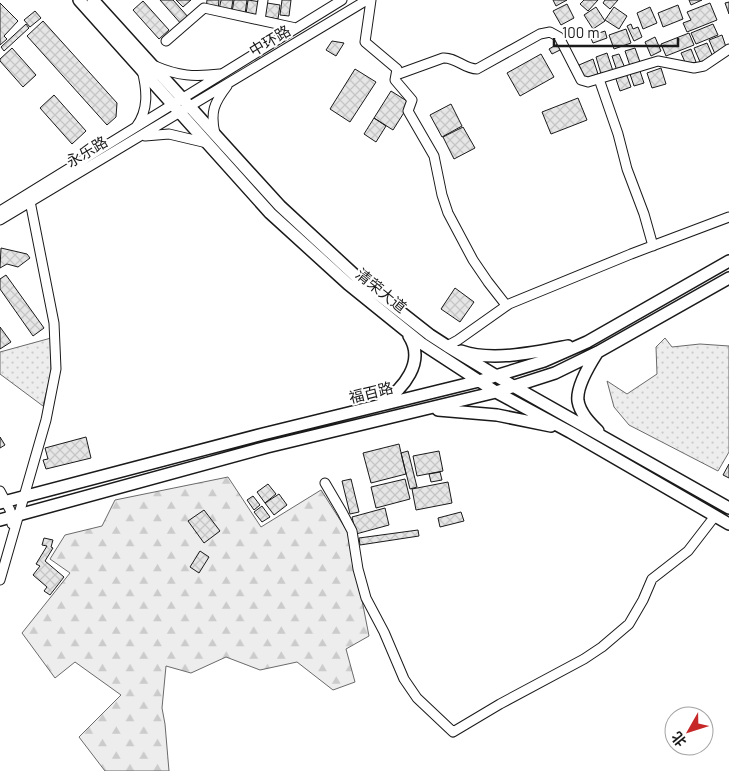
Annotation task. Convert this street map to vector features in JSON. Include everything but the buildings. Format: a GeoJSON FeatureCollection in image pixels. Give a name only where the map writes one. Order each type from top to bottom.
{"type":"FeatureCollection","features":[{"type":"Feature","properties":{"kind":"main road","name":"清荣大道"},"geometry":{"type":"LineString","coordinates":[[79,0],[146,67],[211,139],[280,206],[360,280],[430,335],[513,386],[729,508]]}},
{"type":"Feature","properties":{"kind":"main road","name":"清荣大道"},"geometry":{"type":"LineString","coordinates":[[93,0],[146,67]]}},
{"type":"Feature","properties":{"kind":"main road","name":"清荣大道"},"geometry":{"type":"LineString","coordinates":[[211,139],[270,213],[348,284],[421,343],[496,392],[570,432],[729,524]]}},
{"type":"Feature","properties":{"kind":"main road","name":"福百路"},"geometry":{"type":"LineString","coordinates":[[2,499],[24,496],[263,434],[479,381],[552,358],[587,342],[729,261]]}},
{"type":"Feature","properties":{"kind":"main road","name":"福百路"},"geometry":{"type":"LineString","coordinates":[[10,518],[267,447],[496,392],[555,373],[598,352],[729,278]]}},
{"type":"Feature","properties":{"kind":"main road"},"geometry":{"type":"LineString","coordinates":[[375,407],[397,392],[410,374],[415,358],[414,344],[405,331]]}},
{"type":"Feature","properties":{"kind":"main road"},"geometry":{"type":"LineString","coordinates":[[447,346],[466,353],[512,355],[587,342]]}},
{"type":"Feature","properties":{"kind":"main road"},"geometry":{"type":"LineString","coordinates":[[598,352],[588,366],[582,381],[578,400],[585,416],[602,436]]}},
{"type":"Feature","properties":{"kind":"main road"},"geometry":{"type":"LineString","coordinates":[[419,410],[449,410],[497,415],[570,432]]}},
{"type":"Feature","properties":{"kind":"street"},"geometry":{"type":"LineString","coordinates":[[260,20],[263,0]]}},
{"type":"Feature","properties":{"kind":"street","name":"中环路"},"geometry":{"type":"LineString","coordinates":[[181,106],[222,74],[342,0]]}},
{"type":"Feature","properties":{"kind":"street","name":"中环路"},"geometry":{"type":"LineString","coordinates":[[181,106],[229,83],[367,0]]}},
{"type":"Feature","properties":{"kind":"street"},"geometry":{"type":"LineString","coordinates":[[371,0],[365,42],[397,69],[395,80],[412,100],[408,111],[434,156],[442,195],[448,213],[473,260],[506,305]]}},
{"type":"Feature","properties":{"kind":"street"},"geometry":{"type":"LineString","coordinates":[[166,40],[204,8],[296,28]]}},
{"type":"Feature","properties":{"kind":"street"},"geometry":{"type":"LineString","coordinates":[[396,75],[450,57],[471,70],[477,69],[540,34],[550,32],[559,37],[565,45],[581,80],[588,82],[658,61],[694,68],[704,66],[729,49]]}},
{"type":"Feature","properties":{"kind":"street"},"geometry":{"type":"LineString","coordinates":[[222,74],[182,76],[146,67],[144,112],[135,134],[169,134],[211,139],[213,110],[218,97],[229,83]]}},
{"type":"Feature","properties":{"kind":"street"},"geometry":{"type":"LineString","coordinates":[[599,79],[654,246]]}},
{"type":"Feature","properties":{"kind":"street","name":"永乐路"},"geometry":{"type":"LineString","coordinates":[[0,220],[29,198],[181,106]]}},
{"type":"Feature","properties":{"kind":"street"},"geometry":{"type":"LineString","coordinates":[[10,518],[24,496],[46,420],[56,368],[54,323],[29,198]]}},
{"type":"Feature","properties":{"kind":"street","name":"永乐路"},"geometry":{"type":"LineString","coordinates":[[0,211],[29,198]]}},
{"type":"Feature","properties":{"kind":"street"},"geometry":{"type":"LineString","coordinates":[[447,346],[506,305],[729,217]]}},
{"type":"Feature","properties":{"kind":"street"},"geometry":{"type":"LineString","coordinates":[[325,483],[352,531],[358,569],[366,598],[384,632],[404,679],[418,698],[452,732],[500,704],[584,660],[602,647],[628,624],[643,600],[652,579],[688,551],[715,516]]}},
{"type":"Feature","properties":{"kind":"street"},"geometry":{"type":"LineString","coordinates":[[0,580],[13,535],[10,518],[2,499]]}},
{"type":"Feature","properties":{"kind":"green space"},"geometry":{"type":"Polygon","coordinates":[[[51,338],[51,373],[43,406],[0,374],[0,352],[51,338]]]}},
{"type":"Feature","properties":{"kind":"green space"},"geometry":{"type":"Polygon","coordinates":[[[665,338],[672,347],[700,344],[729,346],[729,452],[718,471],[629,425],[614,407],[607,381],[627,394],[657,374],[656,347],[665,338]]]}},
{"type":"Feature","properties":{"kind":"green space"},"geometry":{"type":"Polygon","coordinates":[[[228,477],[261,527],[321,490],[349,534],[369,636],[346,649],[355,682],[333,690],[297,662],[260,670],[226,657],[191,673],[166,666],[162,708],[169,771],[105,771],[79,737],[121,695],[75,662],[55,678],[22,633],[70,573],[50,559],[65,535],[102,526],[115,500],[228,477]]]}}]}
